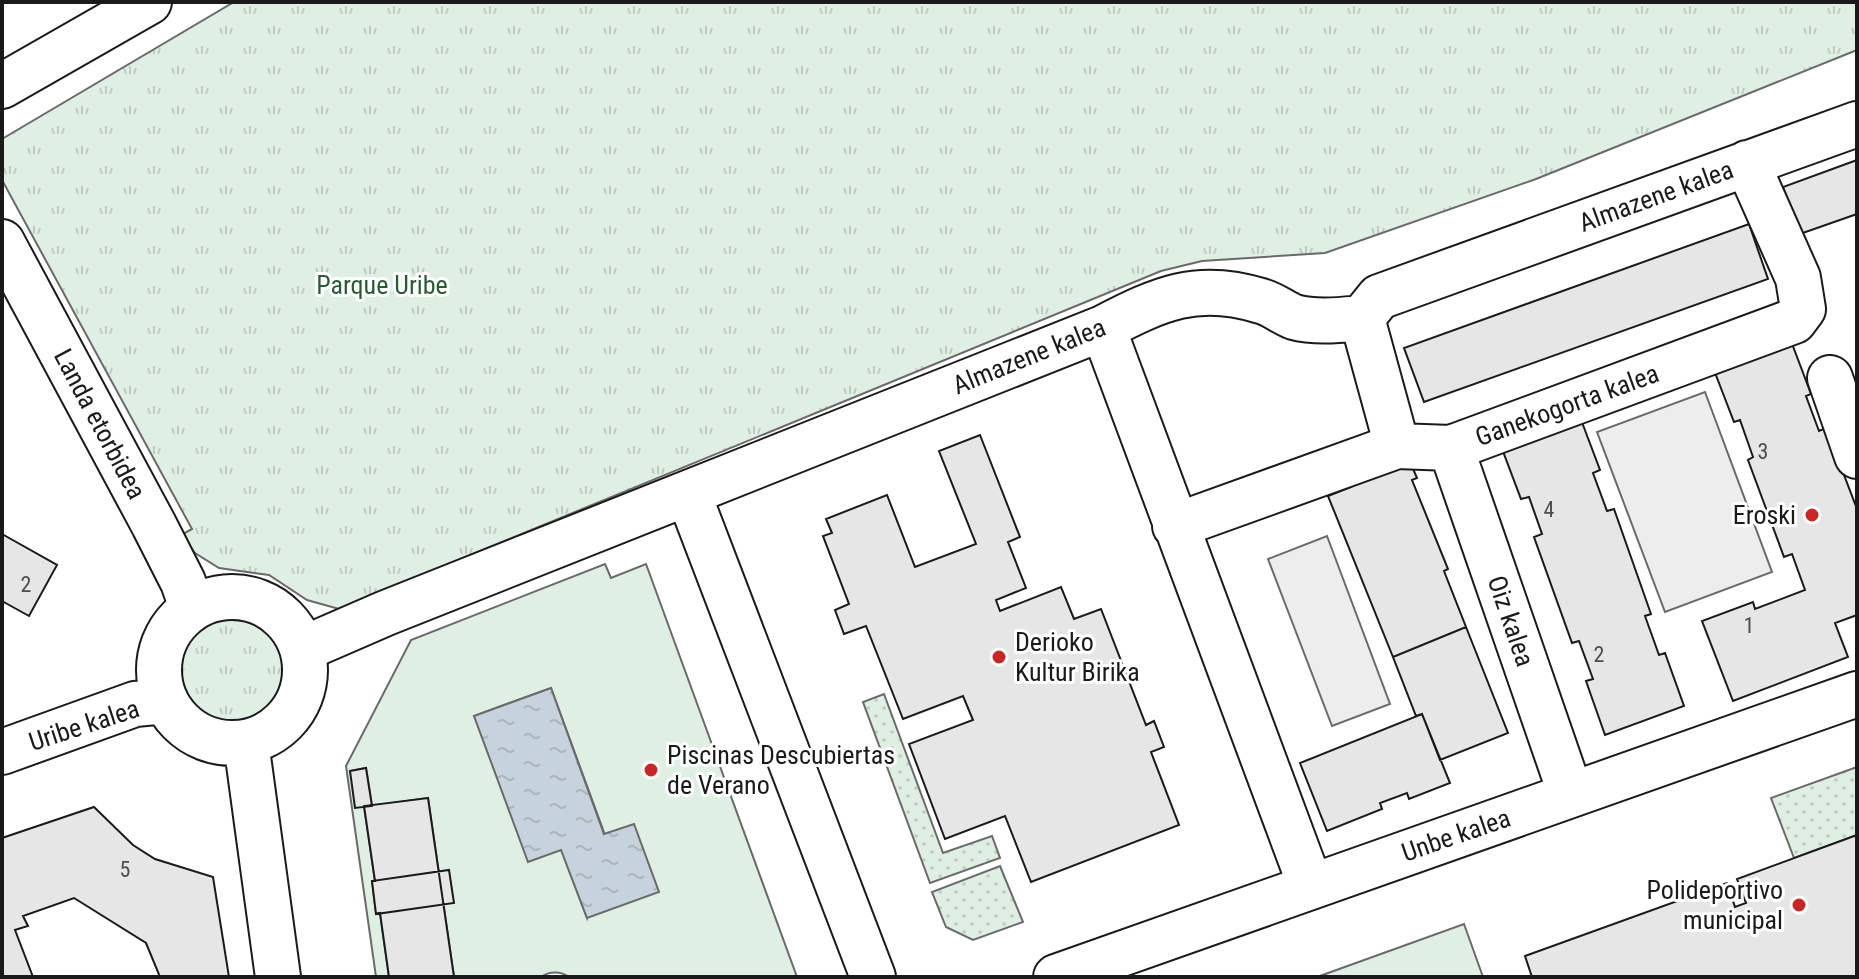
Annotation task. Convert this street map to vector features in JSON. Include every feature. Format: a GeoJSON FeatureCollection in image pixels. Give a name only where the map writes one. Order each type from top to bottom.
{"type":"FeatureCollection","features":[{"type":"Feature","properties":{"kind":"street"},"geometry":{"type":"LineString","coordinates":[[2,86],[149,2]]}},
{"type":"Feature","properties":{"kind":"street","name":"Almazene kalea"},"geometry":{"type":"LineString","coordinates":[[303,649],[386,613],[1103,328],[1144,306],[1177,295],[1210,291],[1262,301],[1294,316],[1328,321],[1362,318],[1379,297],[1857,124]]}},
{"type":"Feature","properties":{"kind":"street","name":"Ganekogorta kalea"},"geometry":{"type":"LineString","coordinates":[[1175,526],[1397,446],[1451,448],[1794,321],[1803,309],[1798,278],[1747,163]]}},
{"type":"Feature","properties":{"kind":"street","name":"Landa etorbidea"},"geometry":{"type":"LineString","coordinates":[[2,242],[162,539],[192,608]]}},
{"type":"Feature","properties":{"kind":"street"},"geometry":{"type":"LineString","coordinates":[[1362,318],[1397,446]]}},
{"type":"Feature","properties":{"kind":"street"},"geometry":{"type":"LineString","coordinates":[[1103,328],[1311,887]]}},
{"type":"Feature","properties":{"kind":"street"},"geometry":{"type":"LineString","coordinates":[[1830,378],[1857,456]]}},
{"type":"Feature","properties":{"kind":"street","name":"Oiz kalea"},"geometry":{"type":"LineString","coordinates":[[1451,448],[1571,795]]}},
{"type":"Feature","properties":{"kind":"street"},"geometry":{"type":"LineString","coordinates":[[688,493],[873,977]]}},
{"type":"Feature","properties":{"kind":"street"},"geometry":{"type":"LineString","coordinates":[[235,596],[258,601],[277,612],[293,628],[303,649],[306,669],[296,708],[266,736],[246,742],[222,743],[199,735],[179,721],[166,701],[160,681],[160,660],[165,640],[176,622],[192,608],[213,599],[235,596]]}},
{"type":"Feature","properties":{"kind":"street","name":"Unbe kalea"},"geometry":{"type":"LineString","coordinates":[[1056,977],[1857,694]]}},
{"type":"Feature","properties":{"kind":"street","name":"Uribe kalea"},"geometry":{"type":"LineString","coordinates":[[2,752],[135,704],[166,701]]}},
{"type":"Feature","properties":{"kind":"street"},"geometry":{"type":"LineString","coordinates":[[246,742],[278,977]]}},
{"type":"Feature","properties":{"kind":"green space","name":"Parque Uribe"},"geometry":{"type":"Polygon","coordinates":[[[234,2],[1857,2],[1857,50],[1536,179],[1325,253],[1202,261],[1161,271],[339,609],[307,600],[269,575],[219,568],[195,553],[181,535],[192,529],[2,180],[2,139],[234,2]]]}},
{"type":"Feature","properties":{"kind":"green space","name":"Piscinas Descubiertas de Verano"},"geometry":{"type":"Polygon","coordinates":[[[605,564],[611,578],[646,564],[797,977],[569,977],[555,972],[541,977],[454,977],[428,798],[372,806],[366,768],[350,771],[364,806],[375,881],[372,882],[376,913],[380,913],[389,977],[376,977],[346,766],[411,640],[605,564]],[[551,688],[474,716],[561,849],[587,918],[605,835],[551,688]]]}},
{"type":"Feature","properties":{"kind":"green space"},"geometry":{"type":"Polygon","coordinates":[[[230,618],[250,622],[268,633],[279,651],[283,671],[279,691],[268,709],[250,720],[230,724],[210,720],[192,709],[181,691],[177,671],[181,651],[192,633],[210,622],[230,618]]]}},
{"type":"Feature","properties":{"kind":"green space"},"geometry":{"type":"Polygon","coordinates":[[[884,694],[943,853],[992,836],[1000,858],[930,883],[863,702],[884,694]]]}},
{"type":"Feature","properties":{"kind":"green space"},"geometry":{"type":"Polygon","coordinates":[[[1857,767],[1857,835],[1794,858],[1771,798],[1857,767]]]}},
{"type":"Feature","properties":{"kind":"green space"},"geometry":{"type":"Polygon","coordinates":[[[1000,866],[1023,922],[973,940],[946,927],[932,892],[1000,866]]]}},
{"type":"Feature","properties":{"kind":"green space"},"geometry":{"type":"Polygon","coordinates":[[[1464,924],[1483,977],[1317,977],[1464,924]]]}},
{"type":"Feature","properties":{"kind":"shaded area"},"geometry":{"type":"Polygon","coordinates":[[[1705,392],[1772,572],[1665,612],[1597,432],[1705,392]]]}},
{"type":"Feature","properties":{"kind":"shaded area"},"geometry":{"type":"Polygon","coordinates":[[[1327,536],[1390,704],[1332,726],[1268,559],[1327,536]]]}},
{"type":"Feature","properties":{"kind":"water"},"geometry":{"type":"Polygon","coordinates":[[[551,688],[604,834],[634,824],[659,892],[587,918],[561,850],[528,862],[474,716],[551,688]]]}},
{"type":"Feature","properties":{"kind":"building"},"geometry":{"type":"Polygon","coordinates":[[[1857,160],[1857,214],[1800,234],[1783,187],[1857,160]]]}},
{"type":"Feature","properties":{"kind":"building"},"geometry":{"type":"Polygon","coordinates":[[[1749,224],[1768,279],[1424,402],[1404,348],[1749,224]]]}},
{"type":"Feature","properties":{"kind":"building"},"geometry":{"type":"Polygon","coordinates":[[[1791,341],[1811,394],[1806,396],[1819,431],[1826,428],[1857,509],[1857,615],[1835,623],[1848,657],[1733,701],[1702,621],[1753,602],[1755,609],[1805,590],[1792,554],[1784,557],[1748,460],[1753,457],[1740,420],[1734,422],[1714,370],[1791,341]]]}},
{"type":"Feature","properties":{"kind":"building"},"geometry":{"type":"Polygon","coordinates":[[[1580,417],[1600,470],[1593,473],[1607,511],[1614,509],[1651,614],[1645,616],[1659,655],[1665,653],[1684,706],[1605,735],[1586,681],[1593,679],[1579,641],[1572,643],[1534,537],[1542,534],[1529,497],[1521,499],[1501,446],[1580,417]]]}},
{"type":"Feature","properties":{"kind":"building","name":"Derioko Kultur Birika"},"geometry":{"type":"Polygon","coordinates":[[[980,435],[1020,537],[1008,542],[1026,588],[996,600],[1000,611],[1061,587],[1074,619],[1101,609],[1146,725],[1154,721],[1164,747],[1151,752],[1179,825],[1031,882],[1005,816],[945,839],[909,744],[973,720],[963,696],[903,719],[866,626],[844,634],[835,610],[849,604],[823,536],[832,533],[826,519],[887,495],[915,567],[976,544],[939,451],[980,435]]]}},
{"type":"Feature","properties":{"kind":"building"},"geometry":{"type":"Polygon","coordinates":[[[1390,463],[1393,471],[1411,464],[1417,478],[1412,480],[1448,569],[1444,571],[1466,627],[1393,657],[1328,496],[1351,487],[1348,480],[1390,463]]]}},
{"type":"Feature","properties":{"kind":"building"},"geometry":{"type":"Polygon","coordinates":[[[2,534],[57,565],[29,616],[2,601],[2,534]]]}},
{"type":"Feature","properties":{"kind":"building"},"geometry":{"type":"Polygon","coordinates":[[[1466,627],[1508,733],[1440,760],[1422,714],[1416,716],[1393,657],[1466,627]]]}},
{"type":"Feature","properties":{"kind":"building"},"geometry":{"type":"Polygon","coordinates":[[[1422,714],[1450,783],[1409,799],[1407,793],[1380,803],[1382,809],[1327,831],[1300,763],[1422,714]]]}},
{"type":"Feature","properties":{"kind":"building"},"geometry":{"type":"Polygon","coordinates":[[[366,768],[372,806],[355,808],[350,771],[366,768]]]}},
{"type":"Feature","properties":{"kind":"building"},"geometry":{"type":"Polygon","coordinates":[[[428,798],[454,977],[389,977],[380,913],[376,914],[372,881],[375,881],[364,806],[428,798]]]}},
{"type":"Feature","properties":{"kind":"building"},"geometry":{"type":"Polygon","coordinates":[[[94,807],[133,845],[155,859],[213,877],[229,977],[160,977],[146,943],[74,898],[23,916],[28,926],[15,930],[33,977],[2,977],[2,838],[94,807]]]}},
{"type":"Feature","properties":{"kind":"building","name":"Polideportivo municipal"},"geometry":{"type":"Polygon","coordinates":[[[1857,835],[1857,977],[1532,977],[1525,956],[1727,883],[1735,907],[1746,903],[1737,879],[1857,835]]]}},
{"type":"Feature","properties":{"kind":"building"},"geometry":{"type":"Polygon","coordinates":[[[449,870],[454,903],[376,914],[372,881],[449,870]]]}},
{"type":"Feature","properties":{"kind":"place","name":"Eroski"},"geometry":{"type":"Point","coordinates":[1812,515]}},
{"type":"Feature","properties":{"kind":"place","name":"Derioko Kultur Birika"},"geometry":{"type":"Point","coordinates":[999,657]}},
{"type":"Feature","properties":{"kind":"place","name":"Piscinas Descubiertas de Verano"},"geometry":{"type":"Point","coordinates":[651,770]}},
{"type":"Feature","properties":{"kind":"place","name":"Polideportivo municipal"},"geometry":{"type":"Point","coordinates":[1799,905]}}]}
